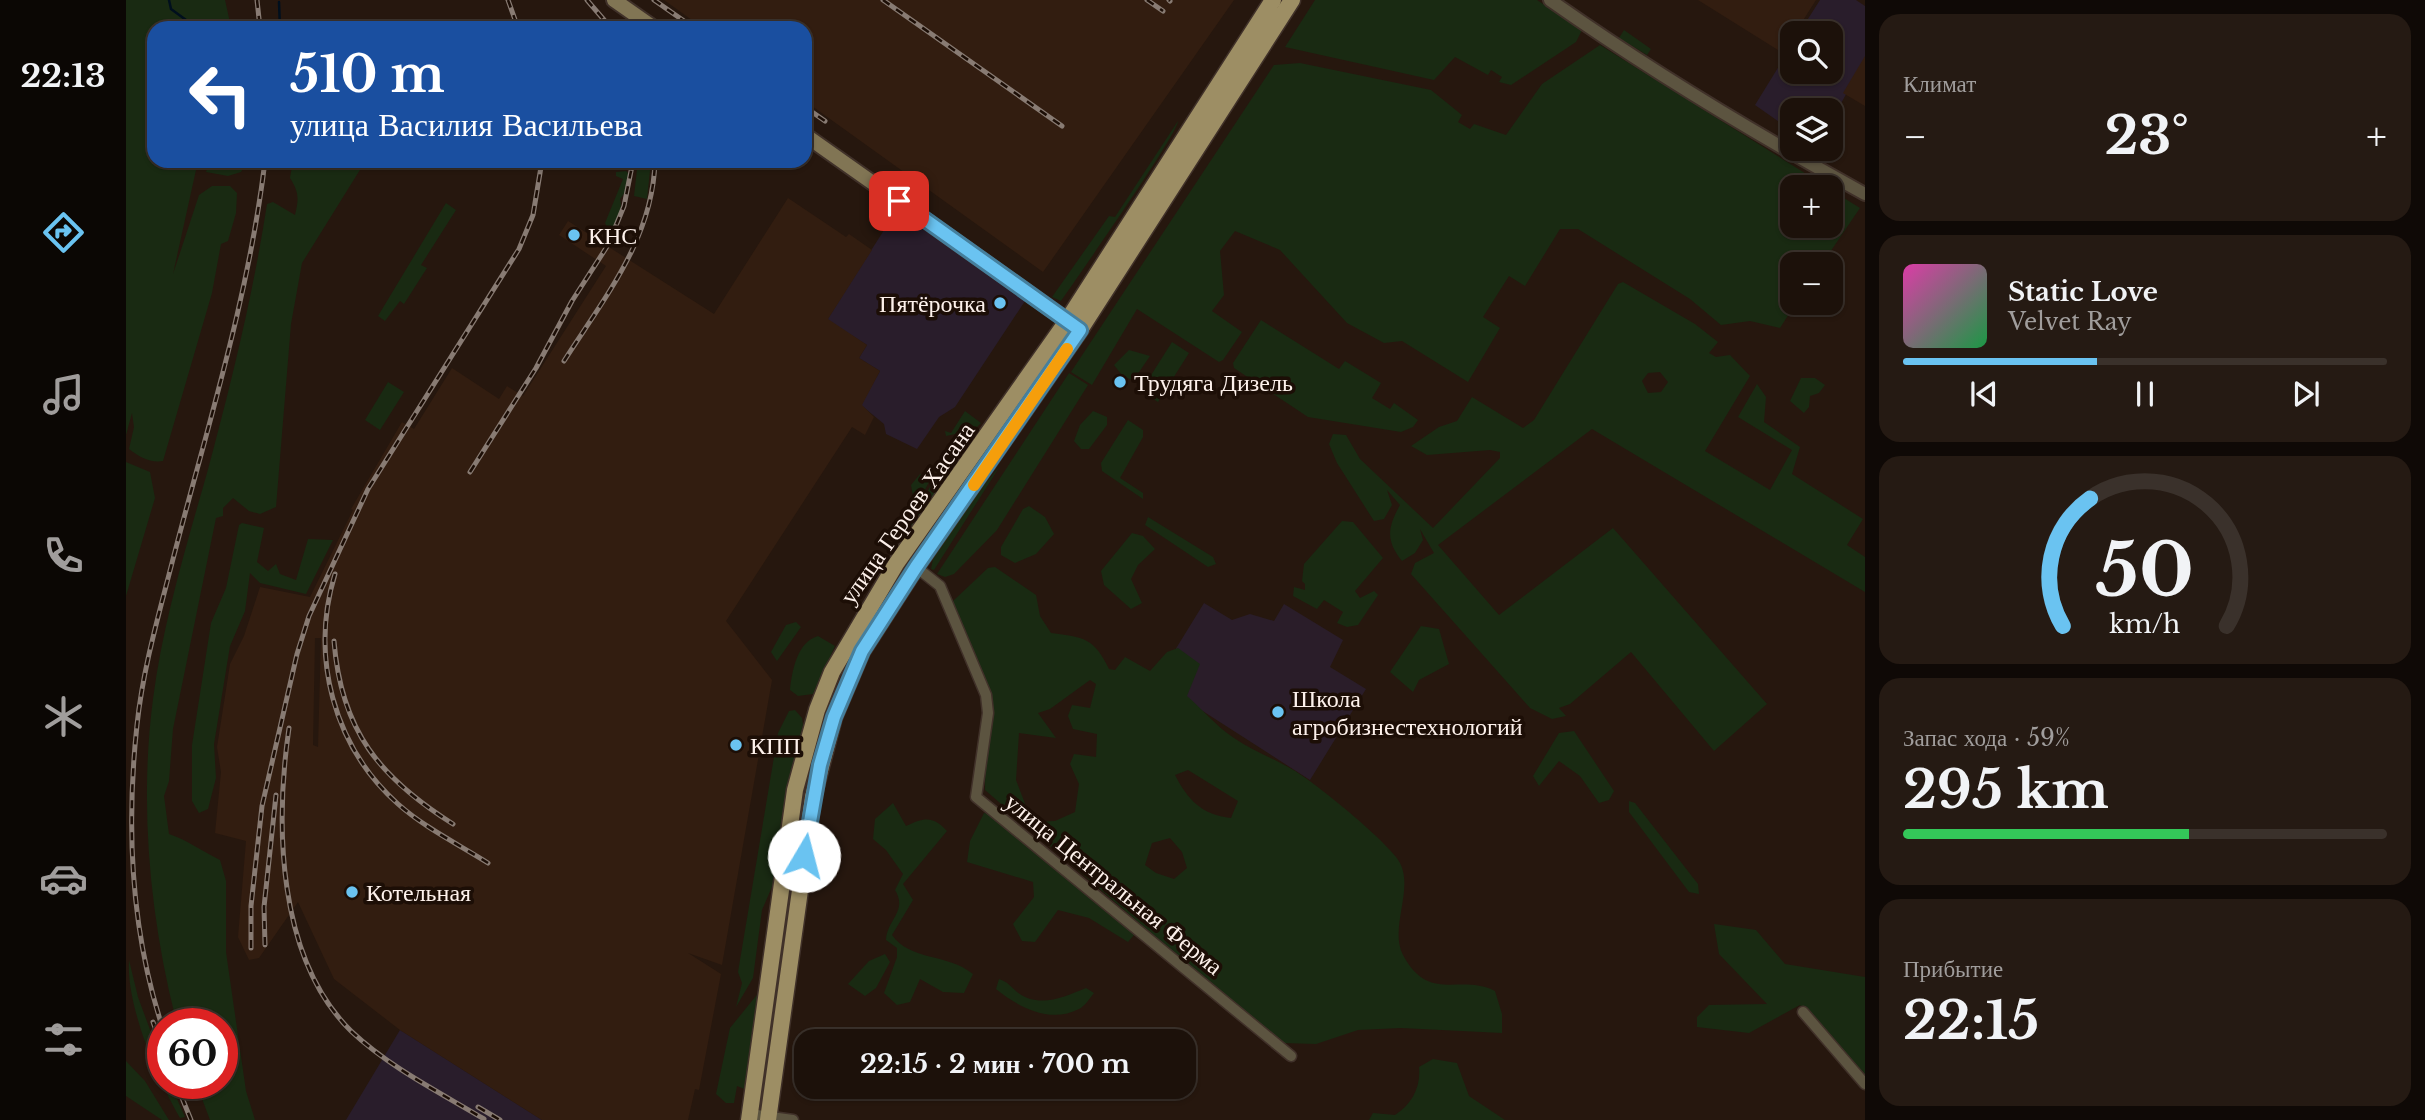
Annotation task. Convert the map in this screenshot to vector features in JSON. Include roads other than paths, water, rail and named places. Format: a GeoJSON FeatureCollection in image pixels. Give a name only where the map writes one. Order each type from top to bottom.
{"type":"FeatureCollection","features":[{"type":"Feature","properties":{"kind":"main road"},"geometry":{"type":"LineString","coordinates":[[614,0],[644,21]]}},
{"type":"Feature","properties":{"kind":"main road","name":"улица Героев Хасана"},"geometry":{"type":"LineString","coordinates":[[750,1117],[795,790],[827,685],[854,630],[896,565],[1074,326],[1273,0]]}},
{"type":"Feature","properties":{"kind":"main road","name":"улица Героев Хасана"},"geometry":{"type":"LineString","coordinates":[[768,1118],[808,830],[820,765],[834,717],[862,651],[1074,326],[1292,0]]}},
{"type":"Feature","properties":{"kind":"main road"},"geometry":{"type":"LineString","coordinates":[[812,140],[1074,326]]}},
{"type":"Feature","properties":{"kind":"street"},"geometry":{"type":"LineString","coordinates":[[1550,0],[1613,44],[1714,107],[1793,155],[1865,194]]}},
{"type":"Feature","properties":{"kind":"street","name":"улица Центральная Ферма"},"geometry":{"type":"LineString","coordinates":[[916,567],[940,586],[986,695],[986,736],[976,797],[1292,1056]]}},
{"type":"Feature","properties":{"kind":"street"},"geometry":{"type":"LineString","coordinates":[[1803,1012],[1865,1084]]}},
{"type":"Feature","properties":{"kind":"street"},"geometry":{"type":"LineString","coordinates":[[750,1117],[793,1120]]}},
{"type":"Feature","properties":{"kind":"waterway"},"geometry":{"type":"LineString","coordinates":[[169,0],[171,9],[187,21]]}},
{"type":"Feature","properties":{"kind":"waterway"},"geometry":{"type":"LineString","coordinates":[[279,2],[280,21]]}},
{"type":"Feature","properties":{"kind":"railway"},"geometry":{"type":"LineString","coordinates":[[257,0],[259,21]]}},
{"type":"Feature","properties":{"kind":"railway"},"geometry":{"type":"LineString","coordinates":[[508,0],[516,21]]}},
{"type":"Feature","properties":{"kind":"railway"},"geometry":{"type":"LineString","coordinates":[[587,0],[605,21]]}},
{"type":"Feature","properties":{"kind":"railway"},"geometry":{"type":"LineString","coordinates":[[654,0],[684,21]]}},
{"type":"Feature","properties":{"kind":"railway"},"geometry":{"type":"LineString","coordinates":[[883,0],[1062,126]]}},
{"type":"Feature","properties":{"kind":"railway"},"geometry":{"type":"LineString","coordinates":[[1147,0],[1163,11]]}},
{"type":"Feature","properties":{"kind":"railway"},"geometry":{"type":"LineString","coordinates":[[812,112],[825,121]]}},
{"type":"Feature","properties":{"kind":"railway"},"geometry":{"type":"LineString","coordinates":[[157,1008],[144,955],[134,879],[132,802],[137,725],[152,641],[238,312],[264,168]]}},
{"type":"Feature","properties":{"kind":"railway"},"geometry":{"type":"LineString","coordinates":[[251,948],[251,906],[262,806],[297,654],[309,616],[368,489],[519,249],[533,215],[541,168]]}},
{"type":"Feature","properties":{"kind":"railway"},"geometry":{"type":"LineString","coordinates":[[470,472],[536,368],[572,301],[608,245],[624,206],[632,168]]}},
{"type":"Feature","properties":{"kind":"railway"},"geometry":{"type":"LineString","coordinates":[[564,361],[610,291],[636,242],[646,216],[654,168]]}},
{"type":"Feature","properties":{"kind":"railway"},"geometry":{"type":"LineString","coordinates":[[335,574],[325,636],[327,668],[333,698],[357,755],[376,781],[408,813],[488,863]]}},
{"type":"Feature","properties":{"kind":"railway"},"geometry":{"type":"LineString","coordinates":[[334,641],[345,701],[355,726],[369,749],[385,770],[405,789],[453,824]]}},
{"type":"Feature","properties":{"kind":"railway"},"geometry":{"type":"LineString","coordinates":[[289,728],[282,806],[283,847],[295,928],[308,966],[327,1001],[351,1031],[381,1056],[484,1119]]}},
{"type":"Feature","properties":{"kind":"railway"},"geometry":{"type":"LineString","coordinates":[[265,945],[264,907],[276,795]]}},
{"type":"Feature","properties":{"kind":"railway"},"geometry":{"type":"LineString","coordinates":[[182,1099],[191,1120]]}},
{"type":"Feature","properties":{"kind":"railway"},"geometry":{"type":"LineString","coordinates":[[478,1107],[500,1120]]}},
{"type":"Feature","properties":{"kind":"place","name":"КНС"},"geometry":{"type":"Point","coordinates":[574,235]}},
{"type":"Feature","properties":{"kind":"place","name":"Пятёрочка"},"geometry":{"type":"Point","coordinates":[1000,303]}},
{"type":"Feature","properties":{"kind":"place","name":"Трудяга Дизель"},"geometry":{"type":"Point","coordinates":[1120,382]}},
{"type":"Feature","properties":{"kind":"place","name":"Школа агробизнестехнологий"},"geometry":{"type":"Point","coordinates":[1278,712]}},
{"type":"Feature","properties":{"kind":"place","name":"КПП"},"geometry":{"type":"Point","coordinates":[736,745]}},
{"type":"Feature","properties":{"kind":"place","name":"Котельная"},"geometry":{"type":"Point","coordinates":[352,892]}}]}
